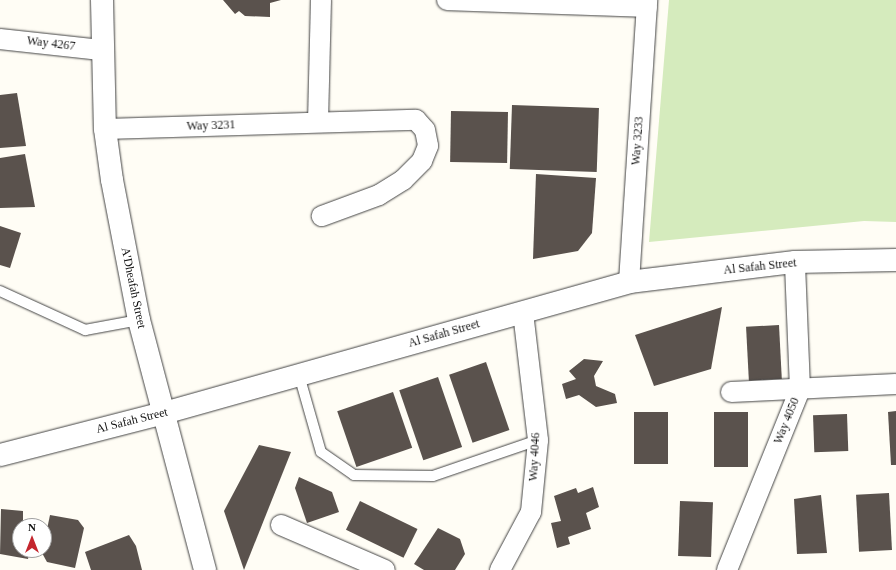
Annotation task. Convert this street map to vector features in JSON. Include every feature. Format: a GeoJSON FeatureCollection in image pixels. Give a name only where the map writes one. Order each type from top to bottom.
{"type":"FeatureCollection","features":[{"type":"Feature","properties":{"kind":"street","name":"A'Dheafah Street"},"geometry":{"type":"LineString","coordinates":[[102,0],[105,129],[139,320],[205,570]]}},
{"type":"Feature","properties":{"kind":"street"},"geometry":{"type":"LineString","coordinates":[[318,122],[321,0]]}},
{"type":"Feature","properties":{"kind":"street"},"geometry":{"type":"LineString","coordinates":[[448,0],[647,3]]}},
{"type":"Feature","properties":{"kind":"street","name":"Way 3233"},"geometry":{"type":"LineString","coordinates":[[629,282],[647,3]]}},
{"type":"Feature","properties":{"kind":"street","name":"Way 4267"},"geometry":{"type":"LineString","coordinates":[[0,38],[102,50]]}},
{"type":"Feature","properties":{"kind":"street","name":"Way 3231"},"geometry":{"type":"LineString","coordinates":[[105,129],[416,120],[425,130],[426,138],[422,161],[403,180],[379,195],[322,216]]}},
{"type":"Feature","properties":{"kind":"street","name":"Al Safah Street"},"geometry":{"type":"LineString","coordinates":[[0,455],[164,413],[629,282],[795,262],[896,260]]}},
{"type":"Feature","properties":{"kind":"street","name":"Way 4050"},"geometry":{"type":"LineString","coordinates":[[727,570],[800,389],[795,262]]}},
{"type":"Feature","properties":{"kind":"street","name":"Way 4046"},"geometry":{"type":"LineString","coordinates":[[500,570],[531,512],[538,440],[523,312]]}},
{"type":"Feature","properties":{"kind":"street"},"geometry":{"type":"LineString","coordinates":[[731,392],[896,384]]}},
{"type":"Feature","properties":{"kind":"street"},"geometry":{"type":"LineString","coordinates":[[281,525],[385,570]]}},
{"type":"Feature","properties":{"kind":"lane"},"geometry":{"type":"LineString","coordinates":[[0,291],[85,330],[139,320]]}},
{"type":"Feature","properties":{"kind":"lane"},"geometry":{"type":"LineString","coordinates":[[299,375],[321,452],[354,475],[434,476],[538,440]]}},
{"type":"Feature","properties":{"kind":"green space"},"geometry":{"type":"Polygon","coordinates":[[[669,0],[896,0],[896,222],[864,221],[649,242],[669,0]]]}},
{"type":"Feature","properties":{"kind":"building"},"geometry":{"type":"Polygon","coordinates":[[[223,0],[281,0],[270,3],[270,17],[245,16],[239,11],[235,14],[223,0]]]}},
{"type":"Feature","properties":{"kind":"building"},"geometry":{"type":"Polygon","coordinates":[[[17,93],[26,146],[0,148],[0,95],[17,93]]]}},
{"type":"Feature","properties":{"kind":"building"},"geometry":{"type":"Polygon","coordinates":[[[512,105],[599,108],[597,172],[510,169],[512,105]]]}},
{"type":"Feature","properties":{"kind":"building"},"geometry":{"type":"Polygon","coordinates":[[[451,111],[508,112],[507,163],[450,162],[451,111]]]}},
{"type":"Feature","properties":{"kind":"building"},"geometry":{"type":"Polygon","coordinates":[[[25,154],[35,207],[0,208],[0,158],[25,154]]]}},
{"type":"Feature","properties":{"kind":"building"},"geometry":{"type":"Polygon","coordinates":[[[536,174],[596,178],[592,233],[578,251],[533,259],[536,174]]]}},
{"type":"Feature","properties":{"kind":"building"},"geometry":{"type":"Polygon","coordinates":[[[0,226],[21,233],[10,268],[0,265],[0,226]]]}},
{"type":"Feature","properties":{"kind":"building"},"geometry":{"type":"Polygon","coordinates":[[[722,307],[711,369],[654,386],[635,335],[722,307]]]}},
{"type":"Feature","properties":{"kind":"building"},"geometry":{"type":"Polygon","coordinates":[[[779,325],[782,379],[749,381],[746,327],[779,325]]]}},
{"type":"Feature","properties":{"kind":"building"},"geometry":{"type":"Polygon","coordinates":[[[584,359],[603,361],[594,376],[596,386],[615,394],[617,403],[596,407],[579,395],[566,399],[562,384],[576,379],[569,371],[584,359]]]}},
{"type":"Feature","properties":{"kind":"building"},"geometry":{"type":"Polygon","coordinates":[[[486,362],[509,430],[473,443],[449,375],[486,362]]]}},
{"type":"Feature","properties":{"kind":"building"},"geometry":{"type":"Polygon","coordinates":[[[438,377],[462,447],[423,460],[399,390],[438,377]]]}},
{"type":"Feature","properties":{"kind":"building"},"geometry":{"type":"Polygon","coordinates":[[[393,392],[412,448],[356,467],[337,411],[393,392]]]}},
{"type":"Feature","properties":{"kind":"building"},"geometry":{"type":"Polygon","coordinates":[[[896,411],[896,465],[891,465],[888,412],[896,411]]]}},
{"type":"Feature","properties":{"kind":"building"},"geometry":{"type":"Polygon","coordinates":[[[634,412],[668,412],[668,464],[634,464],[634,412]]]}},
{"type":"Feature","properties":{"kind":"building"},"geometry":{"type":"Polygon","coordinates":[[[714,412],[748,412],[748,467],[714,467],[714,412]]]}},
{"type":"Feature","properties":{"kind":"building"},"geometry":{"type":"Polygon","coordinates":[[[847,414],[848,451],[814,452],[813,415],[847,414]]]}},
{"type":"Feature","properties":{"kind":"building"},"geometry":{"type":"Polygon","coordinates":[[[259,445],[291,452],[244,570],[224,511],[259,445]]]}},
{"type":"Feature","properties":{"kind":"building"},"geometry":{"type":"Polygon","coordinates":[[[299,477],[332,492],[339,512],[307,523],[295,488],[299,477]]]}},
{"type":"Feature","properties":{"kind":"building"},"geometry":{"type":"Polygon","coordinates":[[[593,487],[599,507],[586,513],[591,529],[568,537],[570,544],[557,548],[551,523],[561,521],[554,496],[576,488],[578,493],[593,487]]]}},
{"type":"Feature","properties":{"kind":"building"},"geometry":{"type":"Polygon","coordinates":[[[889,493],[892,550],[859,552],[856,495],[889,493]]]}},
{"type":"Feature","properties":{"kind":"building"},"geometry":{"type":"Polygon","coordinates":[[[821,495],[827,553],[797,554],[794,499],[821,495]]]}},
{"type":"Feature","properties":{"kind":"building"},"geometry":{"type":"Polygon","coordinates":[[[360,501],[418,529],[403,558],[346,530],[360,501]]]}},
{"type":"Feature","properties":{"kind":"building"},"geometry":{"type":"Polygon","coordinates":[[[680,501],[713,502],[711,557],[678,556],[680,501]]]}},
{"type":"Feature","properties":{"kind":"building"},"geometry":{"type":"Polygon","coordinates":[[[1,509],[23,511],[23,518],[12,518],[12,556],[0,554],[1,509]]]}},
{"type":"Feature","properties":{"kind":"building"},"geometry":{"type":"Polygon","coordinates":[[[50,515],[78,520],[84,528],[75,568],[47,562],[45,558],[52,558],[52,518],[49,518],[50,515]]]}},
{"type":"Feature","properties":{"kind":"building"},"geometry":{"type":"Polygon","coordinates":[[[438,528],[460,539],[465,554],[455,570],[424,570],[414,564],[438,528]]]}},
{"type":"Feature","properties":{"kind":"building"},"geometry":{"type":"Polygon","coordinates":[[[129,535],[136,546],[142,570],[91,570],[85,552],[129,535]]]}}]}
